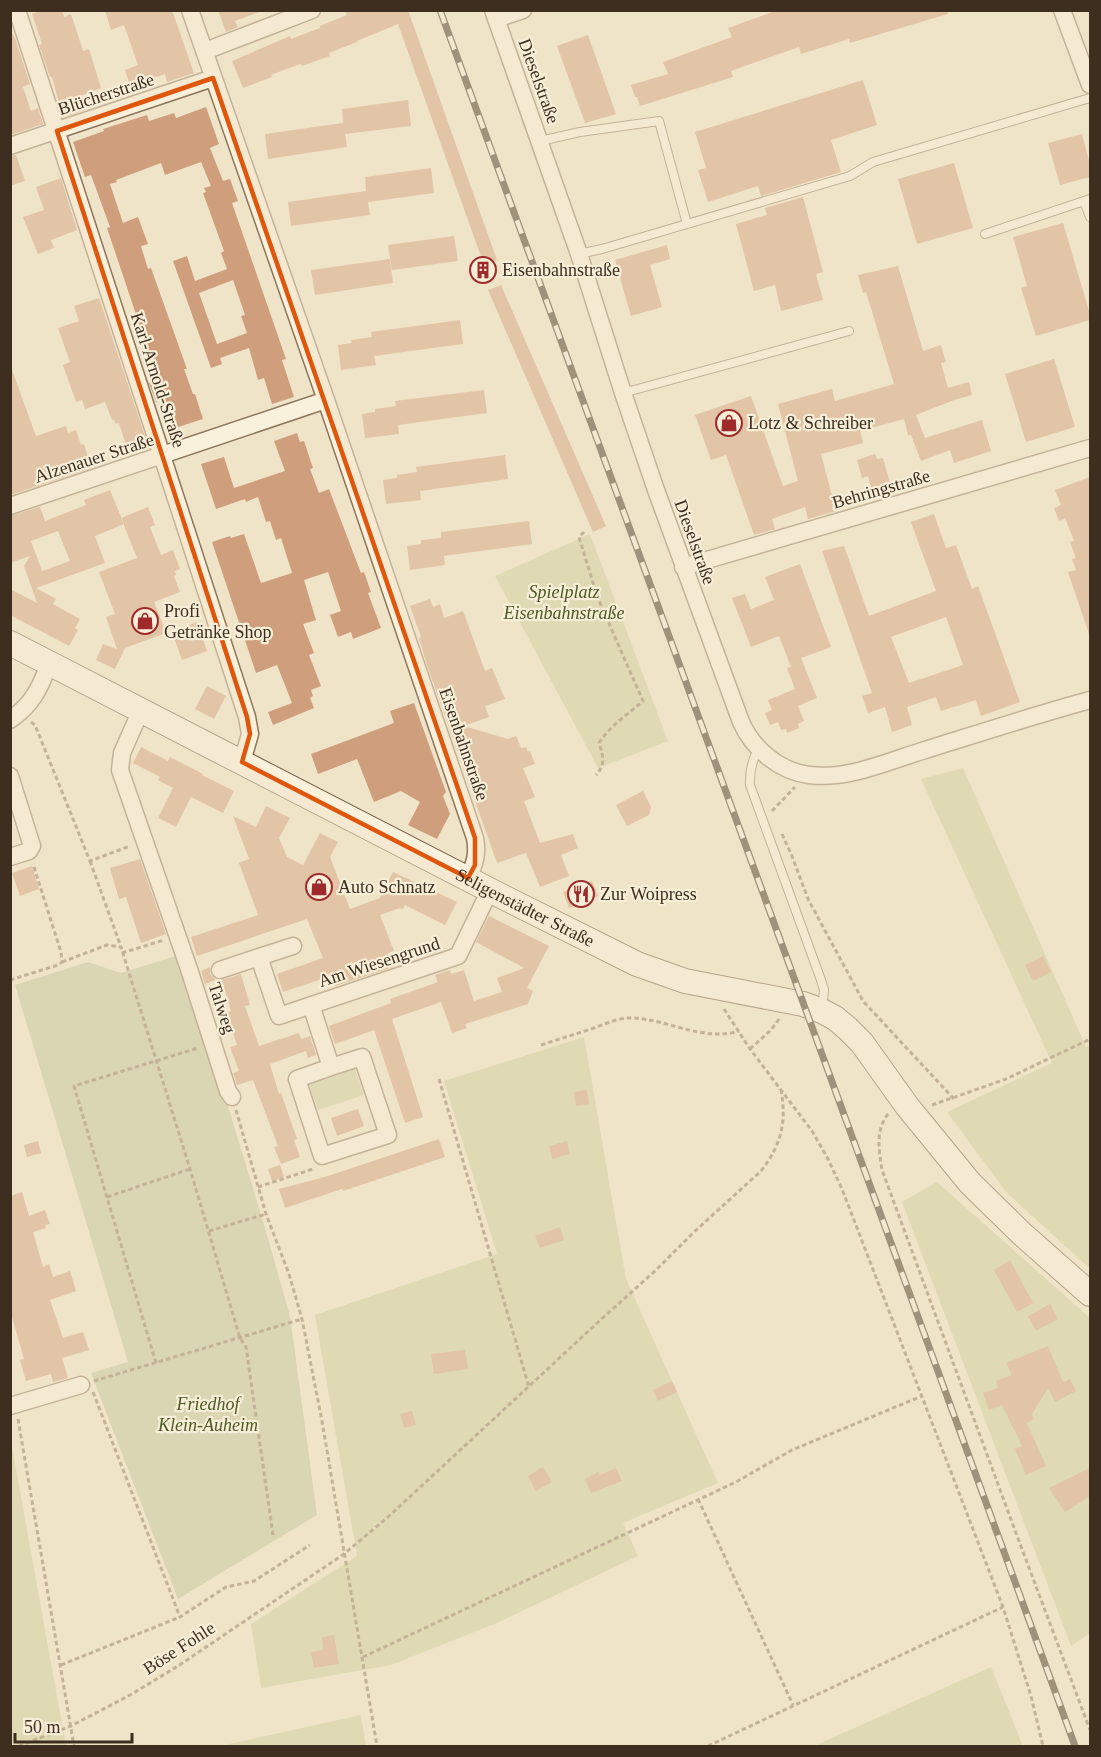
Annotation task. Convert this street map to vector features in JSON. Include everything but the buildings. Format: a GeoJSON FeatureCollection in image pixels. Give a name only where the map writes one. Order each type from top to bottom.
{"type":"FeatureCollection","features":[{"type":"Feature","properties":{"kind":"main road","name":"Seligenstädter Straße"},"geometry":{"type":"LineString","coordinates":[[10,643],[637,964],[669,977],[785,1000],[822,1011],[847,1028],[862,1043],[907,1106],[954,1165],[993,1207],[1090,1294]]}},
{"type":"Feature","properties":{"kind":"street","name":"Karl-Arnold-Straße"},"geometry":{"type":"LineString","coordinates":[[17,10],[250,725],[248,745],[242,762]]}},
{"type":"Feature","properties":{"kind":"street","name":"Eisenbahnstraße"},"geometry":{"type":"LineString","coordinates":[[190,10],[475,838],[475,865],[468,878]]}},
{"type":"Feature","properties":{"kind":"street"},"geometry":{"type":"LineString","coordinates":[[205,51],[312,10]]}},
{"type":"Feature","properties":{"kind":"street"},"geometry":{"type":"LineString","coordinates":[[494,15],[523,10]]}},
{"type":"Feature","properties":{"kind":"street"},"geometry":{"type":"LineString","coordinates":[[1062,10],[1090,86]]}},
{"type":"Feature","properties":{"kind":"street","name":"Dieselstraße"},"geometry":{"type":"LineString","coordinates":[[494,15],[579,254],[623,393],[683,567],[748,737],[778,764],[794,772],[808,775],[835,775],[1090,700]]}},
{"type":"Feature","properties":{"kind":"street","name":"Blücherstraße"},"geometry":{"type":"LineString","coordinates":[[10,146],[213,78]]}},
{"type":"Feature","properties":{"kind":"street","name":"Alzenauer Straße"},"geometry":{"type":"LineString","coordinates":[[10,506],[326,400]]}},
{"type":"Feature","properties":{"kind":"street","name":"Behringstraße"},"geometry":{"type":"LineString","coordinates":[[683,567],[1090,448]]}},
{"type":"Feature","properties":{"kind":"street"},"geometry":{"type":"LineString","coordinates":[[16,716],[37,693],[49,663]]}},
{"type":"Feature","properties":{"kind":"street","name":"Talweg"},"geometry":{"type":"LineString","coordinates":[[141,710],[122,753],[120,770],[189,969],[228,1091],[232,1096]]}},
{"type":"Feature","properties":{"kind":"street"},"geometry":{"type":"LineString","coordinates":[[10,776],[32,846],[29,851],[10,857]]}},
{"type":"Feature","properties":{"kind":"street","name":"Am Wiesengrund"},"geometry":{"type":"LineString","coordinates":[[260,957],[279,1016],[458,956],[490,890]]}},
{"type":"Feature","properties":{"kind":"street"},"geometry":{"type":"LineString","coordinates":[[220,970],[293,946]]}},
{"type":"Feature","properties":{"kind":"street","name":"Am Wiesengrund"},"geometry":{"type":"LineString","coordinates":[[311,1005],[331,1067]]}},
{"type":"Feature","properties":{"kind":"street"},"geometry":{"type":"LineString","coordinates":[[362,1057],[387,1135],[322,1156],[297,1079],[331,1067],[362,1057]]}},
{"type":"Feature","properties":{"kind":"street"},"geometry":{"type":"LineString","coordinates":[[12,1400],[81,1385]]}},
{"type":"Feature","properties":{"kind":"lane"},"geometry":{"type":"LineString","coordinates":[[579,254],[849,176],[873,162],[1090,98]]}},
{"type":"Feature","properties":{"kind":"lane"},"geometry":{"type":"LineString","coordinates":[[540,141],[659,121],[687,224]]}},
{"type":"Feature","properties":{"kind":"lane"},"geometry":{"type":"LineString","coordinates":[[985,234],[1088,200],[1090,217]]}},
{"type":"Feature","properties":{"kind":"lane"},"geometry":{"type":"LineString","coordinates":[[623,393],[849,331]]}},
{"type":"Feature","properties":{"kind":"lane"},"geometry":{"type":"LineString","coordinates":[[758,748],[751,763],[749,776],[754,798],[821,980],[824,990],[822,1011]]}},
{"type":"Feature","properties":{"kind":"path"},"geometry":{"type":"LineString","coordinates":[[584,532],[579,537],[597,596],[643,701],[599,742],[604,758],[602,768],[596,775]]}},
{"type":"Feature","properties":{"kind":"path"},"geometry":{"type":"LineString","coordinates":[[16,716],[35,725],[90,861],[121,947],[240,1338],[246,1347],[273,1534]]}},
{"type":"Feature","properties":{"kind":"path"},"geometry":{"type":"LineString","coordinates":[[764,825],[771,812],[808,775]]}},
{"type":"Feature","properties":{"kind":"path"},"geometry":{"type":"LineString","coordinates":[[754,798],[762,802],[771,812]]}},
{"type":"Feature","properties":{"kind":"path"},"geometry":{"type":"LineString","coordinates":[[780,829],[808,899],[863,1001],[954,1099]]}},
{"type":"Feature","properties":{"kind":"path"},"geometry":{"type":"LineString","coordinates":[[90,861],[145,840]]}},
{"type":"Feature","properties":{"kind":"path"},"geometry":{"type":"LineString","coordinates":[[29,851],[61,952],[62,962]]}},
{"type":"Feature","properties":{"kind":"path"},"geometry":{"type":"LineString","coordinates":[[122,953],[162,940]]}},
{"type":"Feature","properties":{"kind":"path"},"geometry":{"type":"LineString","coordinates":[[10,980],[58,965],[107,945],[121,947]]}},
{"type":"Feature","properties":{"kind":"path"},"geometry":{"type":"LineString","coordinates":[[711,986],[750,1049],[812,1131],[842,1190],[1003,1607],[1031,1696],[1043,1746]]}},
{"type":"Feature","properties":{"kind":"path"},"geometry":{"type":"LineString","coordinates":[[750,1049],[770,1031],[781,1017]]}},
{"type":"Feature","properties":{"kind":"path"},"geometry":{"type":"LineString","coordinates":[[541,1045],[632,1018],[710,1034],[738,1031]]}},
{"type":"Feature","properties":{"kind":"path"},"geometry":{"type":"LineString","coordinates":[[1090,1039],[1006,1079],[954,1099],[930,1106],[907,1106],[888,1114],[879,1132],[882,1170],[1090,1730]]}},
{"type":"Feature","properties":{"kind":"path"},"geometry":{"type":"LineString","coordinates":[[156,1363],[74,1086],[198,1048]]}},
{"type":"Feature","properties":{"kind":"path"},"geometry":{"type":"LineString","coordinates":[[439,1079],[529,1387]]}},
{"type":"Feature","properties":{"kind":"path","name":"Böse Fohle"},"geometry":{"type":"LineString","coordinates":[[19,1746],[71,1726],[132,1694],[178,1666],[344,1554],[388,1517],[761,1172],[770,1160],[783,1129],[784,1108],[781,1090]]}},
{"type":"Feature","properties":{"kind":"path"},"geometry":{"type":"LineString","coordinates":[[232,1096],[266,1214],[289,1274],[302,1319],[322,1421],[377,1746]]}},
{"type":"Feature","properties":{"kind":"path"},"geometry":{"type":"LineString","coordinates":[[258,1187],[313,1169],[322,1156]]}},
{"type":"Feature","properties":{"kind":"path"},"geometry":{"type":"LineString","coordinates":[[107,1197],[190,1169]]}},
{"type":"Feature","properties":{"kind":"path"},"geometry":{"type":"LineString","coordinates":[[208,1231],[266,1214]]}},
{"type":"Feature","properties":{"kind":"path"},"geometry":{"type":"LineString","coordinates":[[180,1617],[89,1382],[302,1319]]}},
{"type":"Feature","properties":{"kind":"path"},"geometry":{"type":"LineString","coordinates":[[363,1658],[736,1482],[792,1450],[922,1396]]}},
{"type":"Feature","properties":{"kind":"path"},"geometry":{"type":"LineString","coordinates":[[12,1400],[74,1746]]}},
{"type":"Feature","properties":{"kind":"path"},"geometry":{"type":"LineString","coordinates":[[698,1499],[793,1705]]}},
{"type":"Feature","properties":{"kind":"path"},"geometry":{"type":"LineString","coordinates":[[61,1665],[180,1617],[226,1587],[254,1581],[310,1545]]}},
{"type":"Feature","properties":{"kind":"path"},"geometry":{"type":"LineString","coordinates":[[708,1746],[1003,1607]]}},
{"type":"Feature","properties":{"kind":"highlighted area"},"geometry":{"type":"Polygon","coordinates":[[[213,78],[475,838],[475,865],[468,878],[242,762],[250,734],[247,717],[57,131],[213,78]]]}},
{"type":"Feature","properties":{"kind":"green space","name":"Spielplatz Eisenbahnstraße"},"geometry":{"type":"Polygon","coordinates":[[[590,534],[668,741],[598,768],[495,576],[590,534]]]}},
{"type":"Feature","properties":{"kind":"green space"},"geometry":{"type":"Polygon","coordinates":[[[963,768],[1086,1047],[1090,1045],[1090,1266],[1087,1266],[1007,1193],[947,1112],[1052,1063],[921,779],[963,768]]]}},
{"type":"Feature","properties":{"kind":"green space","name":"Friedhof Klein-Auheim"},"geometry":{"type":"Polygon","coordinates":[[[182,954],[290,1316],[317,1515],[178,1599],[91,1373],[128,1362],[15,985],[88,962],[121,973],[182,954]]]}},
{"type":"Feature","properties":{"kind":"green space"},"geometry":{"type":"Polygon","coordinates":[[[584,1037],[626,1279],[718,1483],[623,1523],[638,1556],[497,1623],[391,1665],[261,1688],[251,1624],[357,1556],[315,1315],[497,1254],[444,1081],[584,1037]]]}},
{"type":"Feature","properties":{"kind":"green space"},"geometry":{"type":"Polygon","coordinates":[[[355,1069],[364,1095],[318,1110],[309,1085],[355,1069]]]}},
{"type":"Feature","properties":{"kind":"green space"},"geometry":{"type":"Polygon","coordinates":[[[937,1182],[1090,1318],[1090,1633],[1071,1646],[902,1202],[937,1182]]]}},
{"type":"Feature","properties":{"kind":"green space"},"geometry":{"type":"Polygon","coordinates":[[[11,1441],[66,1746],[11,1746],[11,1441]]]}},
{"type":"Feature","properties":{"kind":"green space"},"geometry":{"type":"Polygon","coordinates":[[[991,1667],[1023,1746],[814,1746],[991,1667]]]}},
{"type":"Feature","properties":{"kind":"green space"},"geometry":{"type":"Polygon","coordinates":[[[361,1715],[366,1746],[220,1746],[361,1715]]]}},
{"type":"Feature","properties":{"kind":"railway"},"geometry":{"type":"LineString","coordinates":[[440,10],[1075,1746]]}},
{"type":"Feature","properties":{"kind":"place","name":"Eisenbahnstraße"},"geometry":{"type":"Point","coordinates":[483,270]}},
{"type":"Feature","properties":{"kind":"place","name":"Lotz & Schreiber"},"geometry":{"type":"Point","coordinates":[729,423]}},
{"type":"Feature","properties":{"kind":"place","name":"Profi Getränke Shop"},"geometry":{"type":"Point","coordinates":[145,621]}},
{"type":"Feature","properties":{"kind":"place","name":"Auto Schnatz"},"geometry":{"type":"Point","coordinates":[319,887]}},
{"type":"Feature","properties":{"kind":"place","name":"Zur Woipress"},"geometry":{"type":"Point","coordinates":[581,894]}}]}
